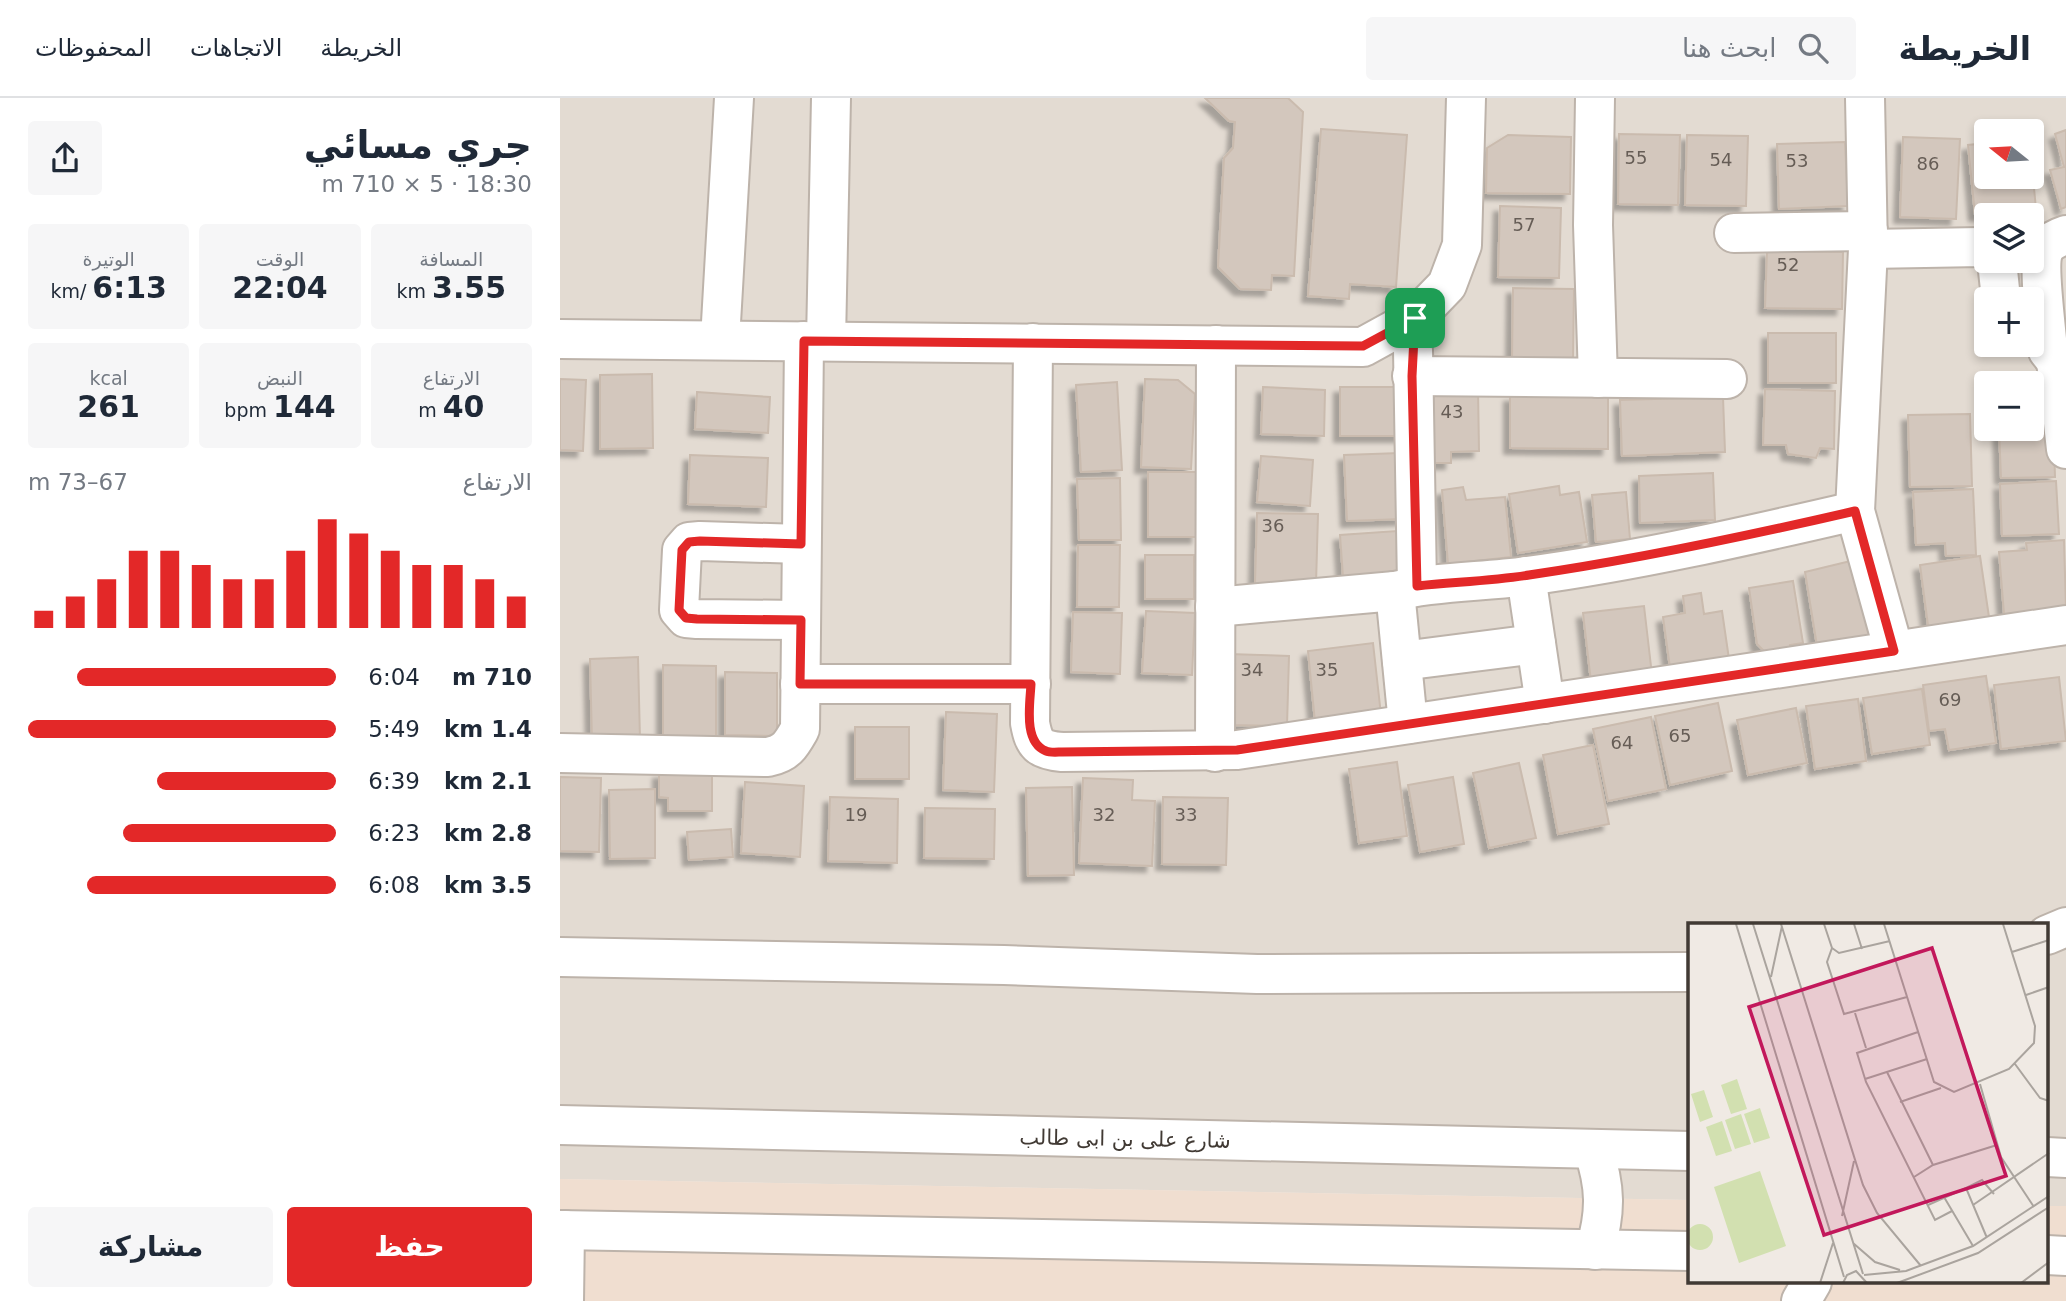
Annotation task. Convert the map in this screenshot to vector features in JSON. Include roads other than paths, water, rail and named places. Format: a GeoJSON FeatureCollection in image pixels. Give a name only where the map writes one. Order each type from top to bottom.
{"type":"FeatureCollection","features":[{"type":"Feature","properties":{"kind":"street"},"geometry":{"type":"LineString","coordinates":[[720,340],[734,98]]}},
{"type":"Feature","properties":{"kind":"street"},"geometry":{"type":"LineString","coordinates":[[560,753],[768,757],[790,749],[800,729],[801,544],[831,98]]}},
{"type":"Feature","properties":{"kind":"street"},"geometry":{"type":"LineString","coordinates":[[560,339],[1363,346],[1415,318],[1447,285],[1462,246],[1466,98]]}},
{"type":"Feature","properties":{"kind":"street"},"geometry":{"type":"LineString","coordinates":[[1595,98],[1593,225],[1598,378]]}},
{"type":"Feature","properties":{"kind":"street"},"geometry":{"type":"LineString","coordinates":[[1865,98],[1868,240],[1855,511],[1894,651]]}},
{"type":"Feature","properties":{"kind":"street"},"geometry":{"type":"LineString","coordinates":[[1734,233],[1974,247]]}},
{"type":"Feature","properties":{"kind":"street"},"geometry":{"type":"LineString","coordinates":[[2066,234],[2055,238],[2044,249],[2041,264],[2048,351],[2061,363],[2066,449]]}},
{"type":"Feature","properties":{"kind":"street"},"geometry":{"type":"LineString","coordinates":[[1408,724],[1402,661],[1415,318]]}},
{"type":"Feature","properties":{"kind":"street"},"geometry":{"type":"LineString","coordinates":[[1033,343],[1030,723],[1033,740],[1045,751],[1237,750],[2066,625]]}},
{"type":"Feature","properties":{"kind":"street"},"geometry":{"type":"LineString","coordinates":[[1215,751],[1216,345]]}},
{"type":"Feature","properties":{"kind":"street"},"geometry":{"type":"LineString","coordinates":[[1412,376],[1727,379]]}},
{"type":"Feature","properties":{"kind":"street"},"geometry":{"type":"LineString","coordinates":[[1215,607],[1526,576],[1719,542],[1855,511]]}},
{"type":"Feature","properties":{"kind":"street"},"geometry":{"type":"LineString","coordinates":[[801,544],[689,542],[682,550],[679,610],[686,618],[697,619],[801,620]]}},
{"type":"Feature","properties":{"kind":"street"},"geometry":{"type":"LineString","coordinates":[[1526,576],[1545,704]]}},
{"type":"Feature","properties":{"kind":"street"},"geometry":{"type":"LineString","coordinates":[[1402,661],[1536,644]]}},
{"type":"Feature","properties":{"kind":"street"},"geometry":{"type":"LineString","coordinates":[[800,684],[1031,684]]}},
{"type":"Feature","properties":{"kind":"street"},"geometry":{"type":"LineString","coordinates":[[2049,933],[2066,928]]}},
{"type":"Feature","properties":{"kind":"street"},"geometry":{"type":"LineString","coordinates":[[560,957],[1004,965],[1257,974],[1683,976]]}},
{"type":"Feature","properties":{"kind":"street","name":"شارع على بن ابى طالب"},"geometry":{"type":"LineString","coordinates":[[560,1125],[1688,1151]]}},
{"type":"Feature","properties":{"kind":"street"},"geometry":{"type":"LineString","coordinates":[[1593,1149],[1602,1174],[1604,1199],[1602,1226],[1595,1250]]}},
{"type":"Feature","properties":{"kind":"street"},"geometry":{"type":"LineString","coordinates":[[564,1301],[562,1230],[1688,1251]]}},
{"type":"Feature","properties":{"kind":"street"},"geometry":{"type":"LineString","coordinates":[[1801,1301],[1811,1284]]}}]}
